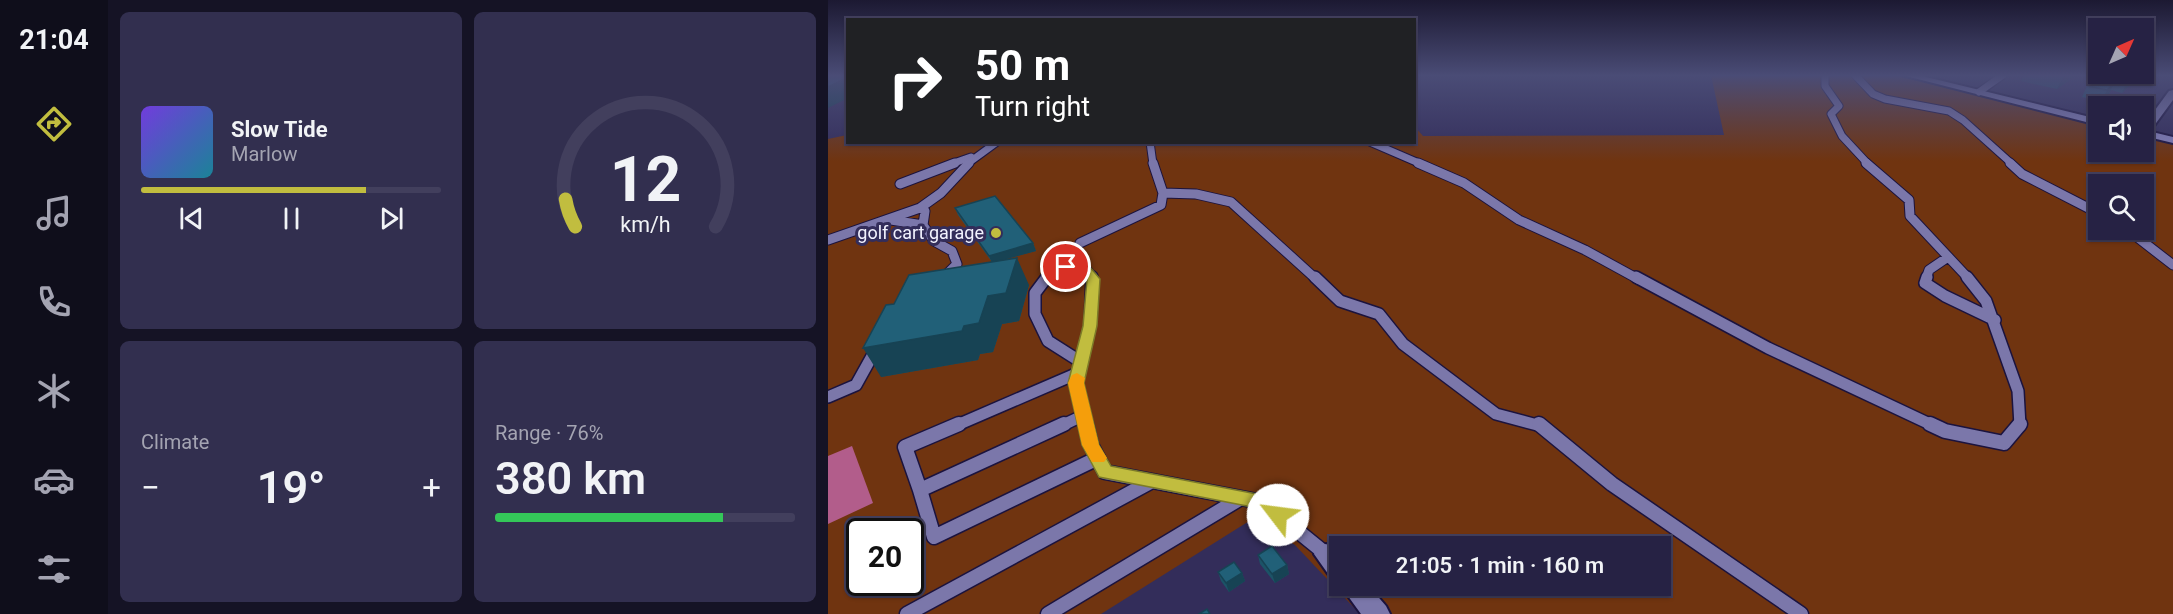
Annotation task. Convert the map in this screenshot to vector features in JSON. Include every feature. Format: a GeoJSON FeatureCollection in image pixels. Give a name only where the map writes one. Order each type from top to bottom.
{"type":"FeatureCollection","features":[{"type":"Feature","properties":{"kind":"main road"},"geometry":{"type":"LineString","coordinates":[[2025,104],[2088,119]]}},
{"type":"Feature","properties":{"kind":"main road"},"geometry":{"type":"LineString","coordinates":[[2154,135],[2173,140]]}},
{"type":"Feature","properties":{"kind":"street"},"geometry":{"type":"LineString","coordinates":[[2154,119],[2165,104]]}},
{"type":"Feature","properties":{"kind":"street"},"geometry":{"type":"LineString","coordinates":[[1361,596],[1377,614]]}},
{"type":"Feature","properties":{"kind":"lane"},"geometry":{"type":"LineString","coordinates":[[1375,144],[1464,183],[1519,220],[1585,250],[1788,358],[1945,431],[2004,443],[2020,427],[2018,391],[1995,320],[1986,301],[1970,280],[1910,216],[1909,200],[1865,162],[1832,123],[1831,114],[1839,106],[1837,104]]}},
{"type":"Feature","properties":{"kind":"lane"},"geometry":{"type":"LineString","coordinates":[[1910,104],[1949,111],[1963,120],[2022,174],[2088,208]]}},
{"type":"Feature","properties":{"kind":"lane"},"geometry":{"type":"LineString","coordinates":[[900,184],[974,156],[994,144]]}},
{"type":"Feature","properties":{"kind":"lane"},"geometry":{"type":"LineString","coordinates":[[1080,243],[1161,205],[1163,193],[1153,165],[1150,144]]}},
{"type":"Feature","properties":{"kind":"lane"},"geometry":{"type":"LineString","coordinates":[[828,240],[920,207],[953,181],[974,156]]}},
{"type":"Feature","properties":{"kind":"lane"},"geometry":{"type":"LineString","coordinates":[[1163,193],[1196,194],[1231,202],[1266,231],[1340,301],[1379,314],[1403,344],[1496,414],[1539,424],[1612,484],[1801,614]]}},
{"type":"Feature","properties":{"kind":"lane"},"geometry":{"type":"LineString","coordinates":[[920,207],[926,211],[923,225]]}},
{"type":"Feature","properties":{"kind":"lane"},"geometry":{"type":"LineString","coordinates":[[887,219],[923,225],[934,241],[952,251],[957,264],[933,288]]}},
{"type":"Feature","properties":{"kind":"lane"},"geometry":{"type":"LineString","coordinates":[[2141,240],[2173,265]]}},
{"type":"Feature","properties":{"kind":"lane"},"geometry":{"type":"LineString","coordinates":[[1948,257],[1929,270],[1925,283],[1945,296],[1995,320]]}},
{"type":"Feature","properties":{"kind":"lane"},"geometry":{"type":"LineString","coordinates":[[1080,368],[1048,341],[1035,314],[1035,293],[1051,272],[1081,263],[1094,279],[1090,326],[1080,368],[1076,383],[1091,445],[1105,472],[1262,502],[1329,559]]}},
{"type":"Feature","properties":{"kind":"lane"},"geometry":{"type":"LineString","coordinates":[[828,397],[856,385],[869,365],[883,334]]}},
{"type":"Feature","properties":{"kind":"lane"},"geometry":{"type":"LineString","coordinates":[[1080,368],[905,447],[934,537],[1098,458]]}},
{"type":"Feature","properties":{"kind":"lane"},"geometry":{"type":"LineString","coordinates":[[920,490],[1084,416]]}},
{"type":"Feature","properties":{"kind":"lane"},"geometry":{"type":"LineString","coordinates":[[907,614],[1152,481]]}},
{"type":"Feature","properties":{"kind":"lane"},"geometry":{"type":"LineString","coordinates":[[1048,614],[1241,498]]}},
{"type":"Feature","properties":{"kind":"shaded area"},"geometry":{"type":"Polygon","coordinates":[[[1717,104],[2009,104],[2088,123],[2088,162],[2154,162],[2154,139],[2173,144],[2173,614],[1360,614],[1343,596],[1671,596],[1671,536],[1329,536],[1329,581],[1295,545],[1254,518],[1101,614],[828,614],[828,139],[846,135],[846,144],[1416,144],[1416,128],[1423,136],[1724,135],[1717,104]]]}},
{"type":"Feature","properties":{"kind":"shaded area"},"geometry":{"type":"Polygon","coordinates":[[[852,446],[873,503],[828,524],[828,456],[852,446]]]}},
{"type":"Feature","properties":{"kind":"building","name":"golf cart garage"},"geometry":{"type":"Polygon","coordinates":[[[995,196],[1033,243],[989,256],[955,208],[995,196]]]}},
{"type":"Feature","properties":{"kind":"building"},"geometry":{"type":"Polygon","coordinates":[[[1017,258],[1006,293],[988,296],[979,323],[964,326],[962,331],[863,348],[886,305],[894,304],[909,275],[1017,258]]]}},
{"type":"Feature","properties":{"kind":"building"},"geometry":{"type":"Polygon","coordinates":[[[1272,546],[1287,565],[1272,574],[1258,555],[1272,546]]]}},
{"type":"Feature","properties":{"kind":"building"},"geometry":{"type":"Polygon","coordinates":[[[1234,562],[1242,573],[1226,583],[1218,572],[1234,562]]]}},
{"type":"Feature","properties":{"kind":"building"},"geometry":{"type":"Polygon","coordinates":[[[1207,609],[1210,614],[1199,614],[1207,609]]]}},
{"type":"Feature","properties":{"kind":"slow traffic"},"geometry":{"type":"LineString","coordinates":[[1077,378],[1076,383],[1091,445],[1098,458]]}},
{"type":"Feature","properties":{"kind":"place","name":"golf cart garage"},"geometry":{"type":"Point","coordinates":[996,233]}},
{"type":"Feature","properties":{"kind":"route"},"geometry":{"type":"LineString","coordinates":[[1066,267],[1081,263],[1094,279],[1090,326],[1076,383],[1091,445],[1105,472],[1262,502],[1278,515]]}}]}
